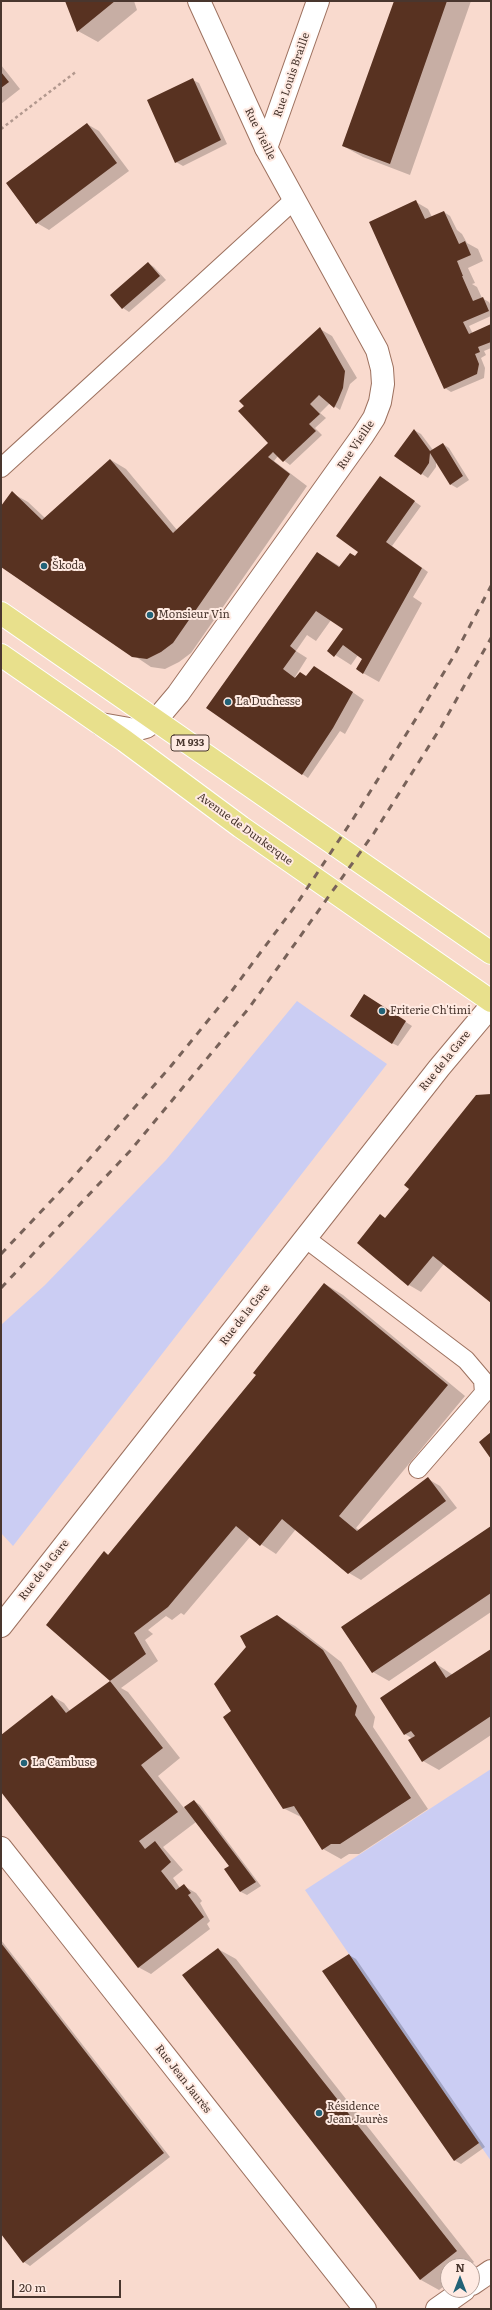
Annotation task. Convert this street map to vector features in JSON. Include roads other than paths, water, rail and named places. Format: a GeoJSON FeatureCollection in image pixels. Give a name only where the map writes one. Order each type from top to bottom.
{"type":"FeatureCollection","features":[{"type":"Feature","properties":{"kind":"main road","name":"M 933"},"geometry":{"type":"LineString","coordinates":[[1,613],[491,954]]}},
{"type":"Feature","properties":{"kind":"main road","name":"Avenue de Dunkerque"},"geometry":{"type":"LineString","coordinates":[[1,655],[101,724],[241,827],[491,1001]]}},
{"type":"Feature","properties":{"kind":"street","name":"Rue Vieille"},"geometry":{"type":"LineString","coordinates":[[101,724],[135,730],[156,720],[182,687],[363,435],[374,418],[380,402],[383,384],[382,369],[377,350],[266,148],[199,1]]}},
{"type":"Feature","properties":{"kind":"street","name":"Rue Louis Braille"},"geometry":{"type":"LineString","coordinates":[[266,148],[318,1]]}},
{"type":"Feature","properties":{"kind":"street","name":"Rue de la Gare"},"geometry":{"type":"LineString","coordinates":[[1,1626],[439,1068],[491,1006]]}},
{"type":"Feature","properties":{"kind":"street","name":"Rue Jean Jaurès"},"geometry":{"type":"LineString","coordinates":[[1,1848],[365,2309]]}},
{"type":"Feature","properties":{"kind":"street"},"geometry":{"type":"LineString","coordinates":[[480,2279],[491,2271]]}},
{"type":"Feature","properties":{"kind":"street"},"geometry":{"type":"LineString","coordinates":[[437,2309],[453,2298]]}},
{"type":"Feature","properties":{"kind":"lane"},"geometry":{"type":"LineString","coordinates":[[1,468],[294,200]]}},
{"type":"Feature","properties":{"kind":"lane"},"geometry":{"type":"LineString","coordinates":[[306,1238],[466,1360],[483,1380],[484,1393],[418,1469]]}},
{"type":"Feature","properties":{"kind":"railway"},"geometry":{"type":"LineString","coordinates":[[1,1254],[68,1183],[171,1066],[228,996],[296,905],[353,819],[417,717],[455,654],[491,586]]}},
{"type":"Feature","properties":{"kind":"railway"},"geometry":{"type":"LineString","coordinates":[[1,1288],[130,1151],[249,1008],[374,833],[441,727],[491,638]]}},
{"type":"Feature","properties":{"kind":"place","name":"Škoda"},"geometry":{"type":"Point","coordinates":[44,566]}},
{"type":"Feature","properties":{"kind":"place","name":"Monsieur Vin"},"geometry":{"type":"Point","coordinates":[150,615]}},
{"type":"Feature","properties":{"kind":"place","name":"La Duchesse"},"geometry":{"type":"Point","coordinates":[228,702]}},
{"type":"Feature","properties":{"kind":"place","name":"Friterie Ch'timi"},"geometry":{"type":"Point","coordinates":[382,1011]}},
{"type":"Feature","properties":{"kind":"place","name":"La Cambuse"},"geometry":{"type":"Point","coordinates":[24,1763]}},
{"type":"Feature","properties":{"kind":"place","name":"Résidence Jean Jaurès"},"geometry":{"type":"Point","coordinates":[319,2113]}}]}
